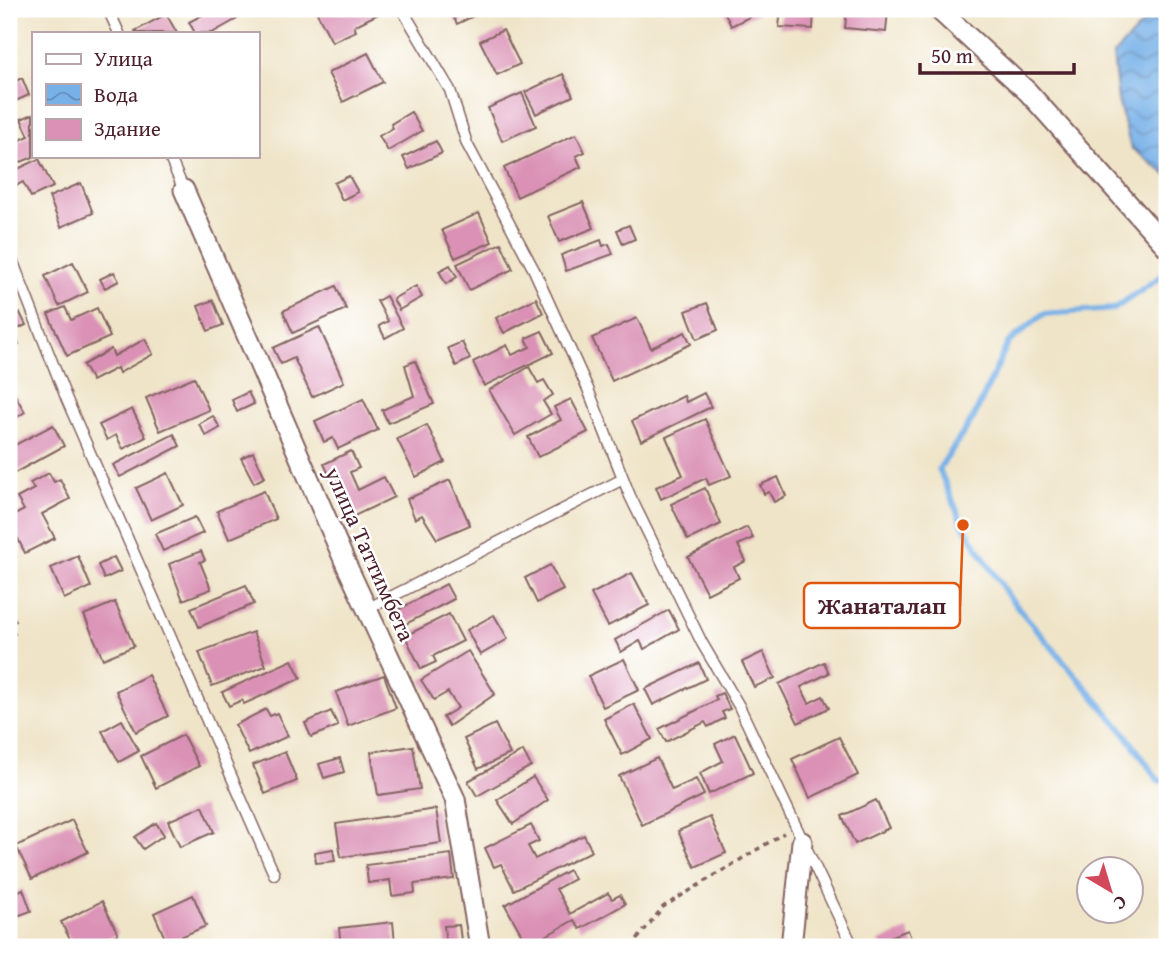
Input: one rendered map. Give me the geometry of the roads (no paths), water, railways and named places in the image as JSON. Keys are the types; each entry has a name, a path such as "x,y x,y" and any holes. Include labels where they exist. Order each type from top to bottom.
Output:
{"street":[{"path":"938,9 1028,92 1167,247"},
{"name":"улица Таттимбета","path":"184,190 367,609 455,799 480,947"},
{"path":"791,947 799,834"}],"lane":[{"path":"108,9 119,32"},
{"path":"402,9 450,90 467,144 534,270 588,389 623,479 702,643 739,706 853,947"},
{"path":"170,158 184,190"},
{"path":"9,253 67,400 274,874"},
{"path":"367,609 623,479"}],"water":[{"path":"1167,9 1167,175 1131,148 1118,100 1113,55 1155,11"}],"waterway":[{"path":"1163,275 1114,309 1043,314 1008,343 974,417 939,469 963,525 1009,597 1124,732 1158,780 1167,782"}],"place":[{"name":"Жанаталап","path":"963,525"}]}
